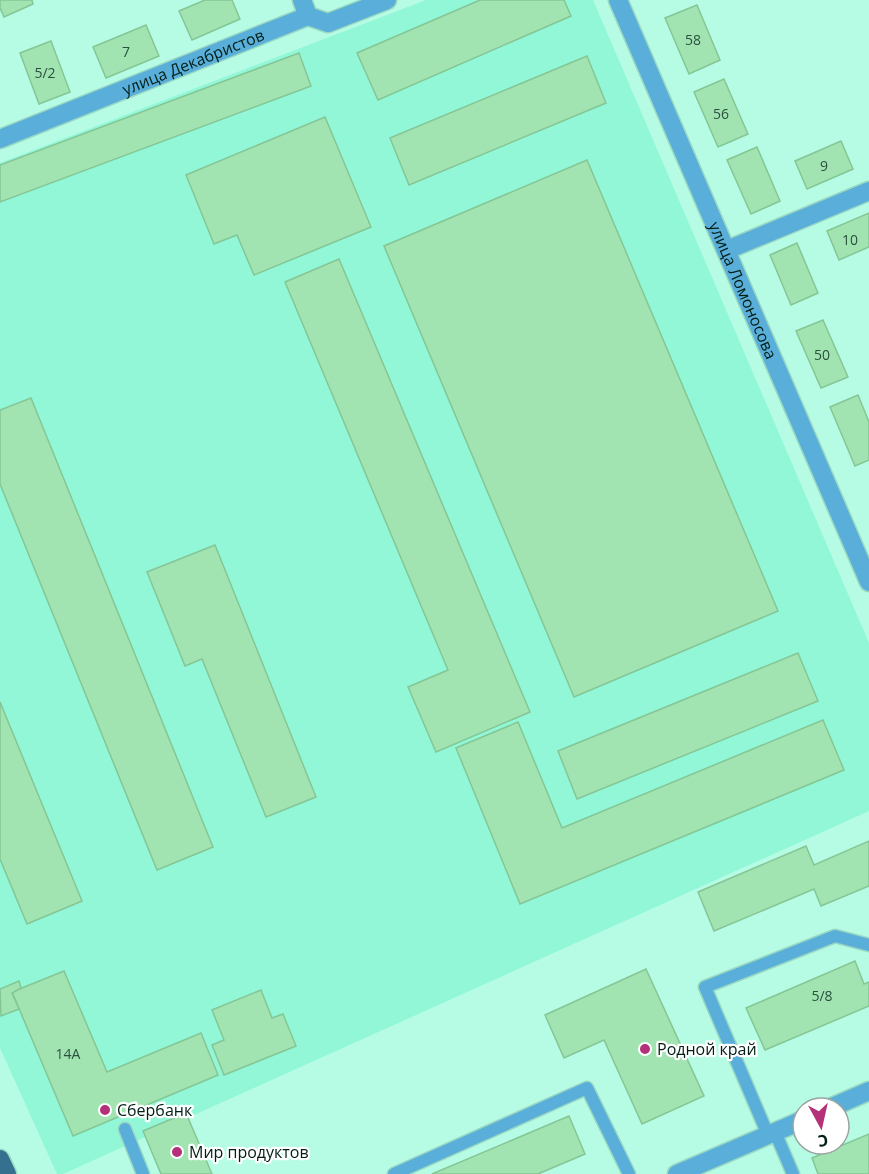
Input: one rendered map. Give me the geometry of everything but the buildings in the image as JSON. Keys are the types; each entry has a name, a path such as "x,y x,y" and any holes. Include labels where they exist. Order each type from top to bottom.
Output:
{"main road":[{"path":"0,1159 6,1174"}],"street":[{"name":"улица Декабристов","path":"0,139 305,8 328,23 387,0"},
{"name":"улица Ломоносова","path":"618,0 868,577"},
{"path":"727,250 869,191"},
{"path":"851,1099 869,1091"},
{"path":"677,1174 791,1125"}],"lane":[{"path":"793,1174 771,1133 705,987 835,936 869,945"},
{"path":"394,1174 587,1088 629,1174"},
{"path":"125,1130 143,1174"}],"shaded area":[{"path":"426,0 593,0 869,643 869,811 63,1174 57,1174 0,1048 0,163"}],"place":[{"name":"Родной край","path":"645,1049"},
{"name":"Сбербанк","path":"105,1110"},
{"name":"Мир продуктов","path":"177,1152"}]}
